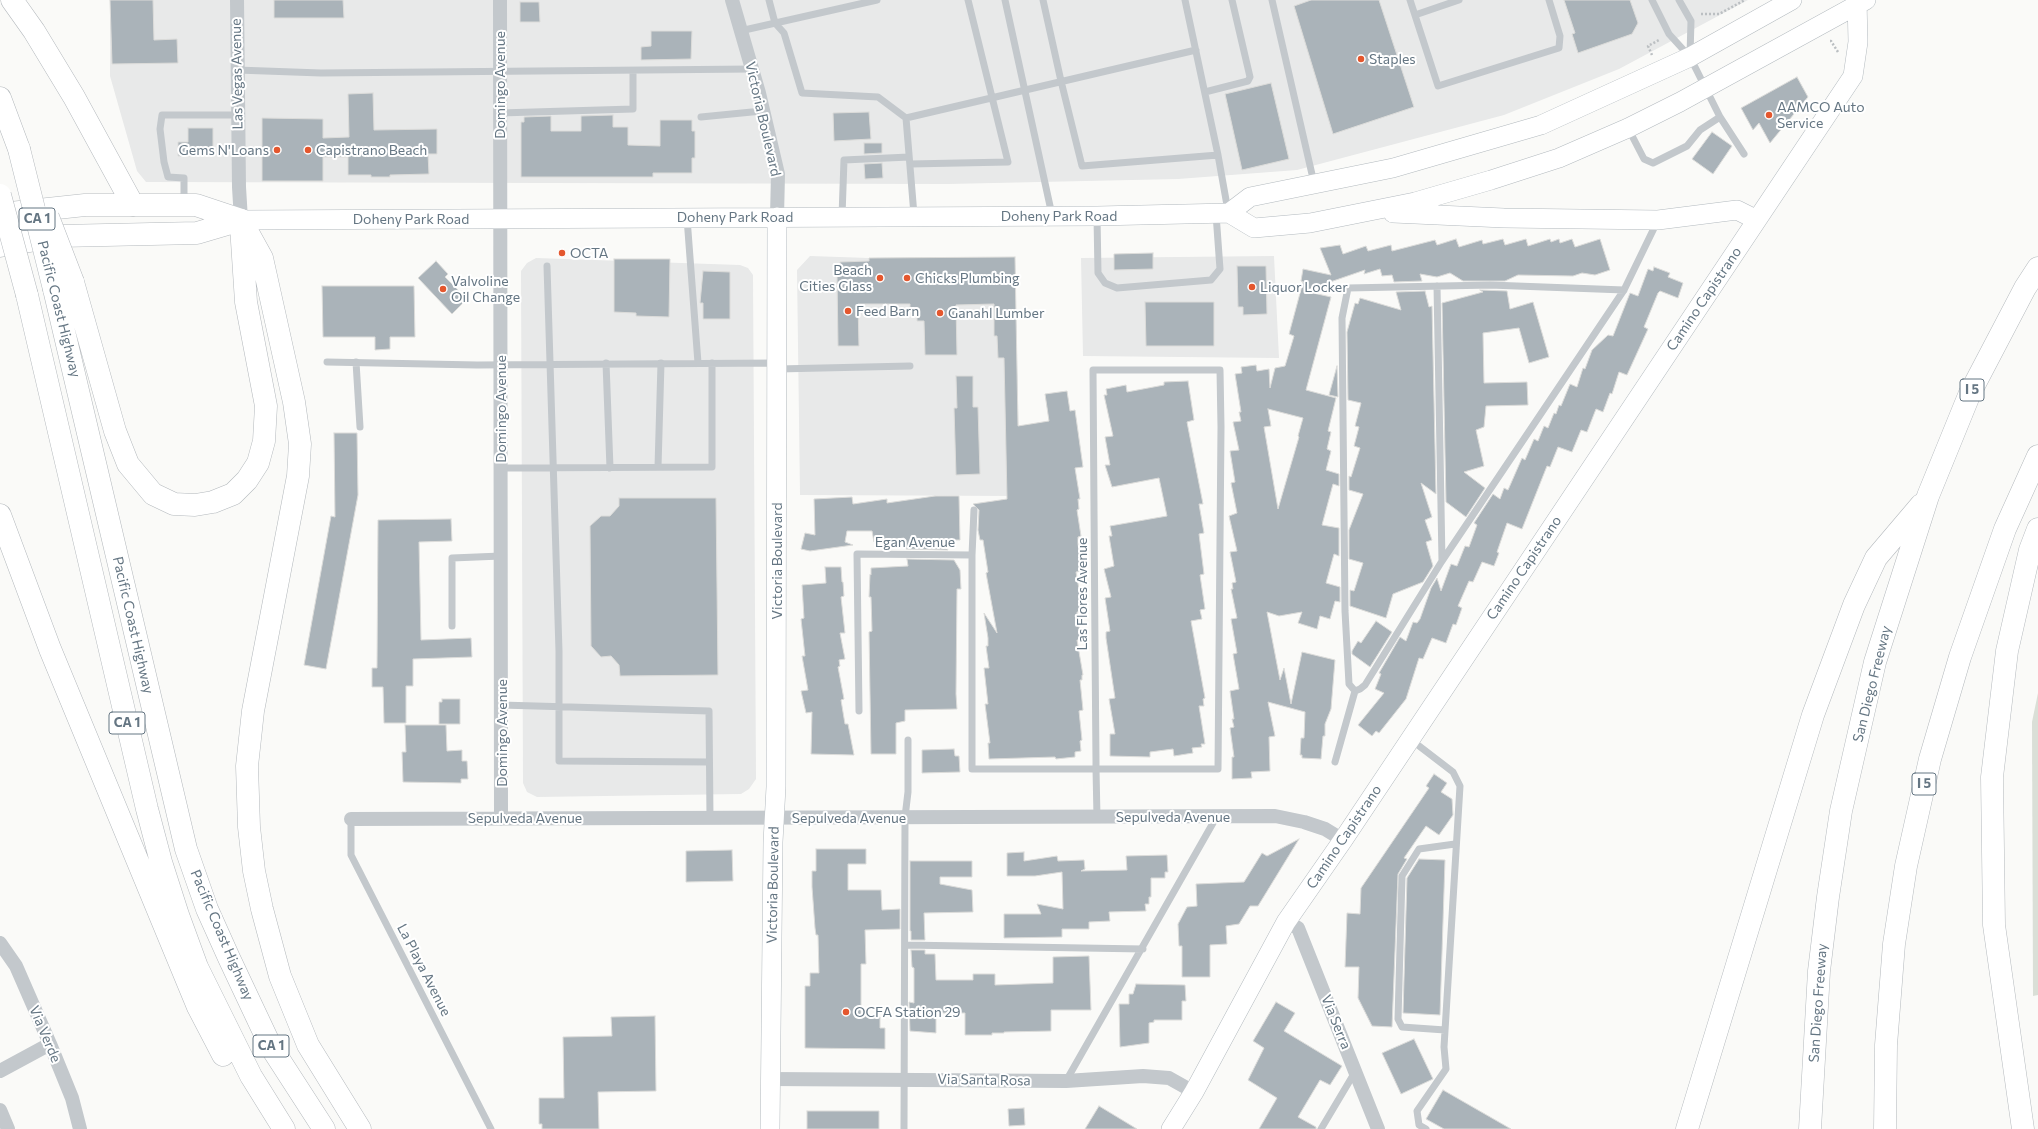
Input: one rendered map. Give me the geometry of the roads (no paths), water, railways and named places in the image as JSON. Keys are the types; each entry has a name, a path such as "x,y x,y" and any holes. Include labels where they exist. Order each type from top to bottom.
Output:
{"main road":[{"path":"12,0 34,31 74,97 133,205"},
{"path":"1222,214 1250,197 1393,168 1541,125 1690,57 1792,0"},
{"name":"Camino Capistrano","path":"1171,1129 1194,1092 1286,922 1853,76 1858,42 1860,2"},
{"name":"Camino Capistrano","path":"1368,212 1491,180 1559,158 1628,128 1706,89 1860,2"},
{"name":"Pacific Coast Highway","path":"0,98 19,150 64,286 186,849 207,909 272,1047 324,1129"},
{"name":"Pacific Coast Highway","path":"0,195 25,289 147,809 163,868 197,967 251,1076 284,1129"},
{"name":"Doheny Park Road","path":"0,214 85,205 184,204 196,205 241,220"},
{"path":"1222,214 1254,228 1310,223 1368,212 1504,218 1658,220 1737,210 1757,220"},
{"name":"Doheny Park Road","path":"0,246 60,236 197,233 241,220 1097,216 1222,214"},
{"name":"Victoria Boulevard","path":"770,1129 774,818 776,787 778,217"},
{"path":"64,286 128,464 153,494 174,504 195,505 213,502 233,494 247,480 258,463 264,440 266,406 246,302 241,220"},
{"path":"241,220 262,258 294,402 300,444 298,476 253,711 246,766 249,827 254,871 262,909 280,976 308,1045 360,1129"},
{"path":"0,228 25,289"},
{"name":"San Diego Freeway","path":"1810,1129 1819,971 1828,897 1841,811 1875,662 1928,496 1970,393 2025,288 2038,268"},
{"name":"I 5","path":"1885,1129 1886,1045 1894,944 1906,866 1930,759 1960,657 1999,544 2038,456"},
{"path":"1687,1129 1813,715 1851,612 1876,558 1928,496"},
{"path":"0,514 50,649 198,1007 241,1087 272,1129"},
{"path":"2023,1129 1994,925 1992,778 2007,651 2030,550 2038,529"}],"street":[{"name":"Las Vegas Avenue","path":"236,0 241,220"},
{"name":"Domingo Avenue","path":"500,0 502,819"},
{"name":"Victoria Boulevard","path":"732,0 752,69 778,174 778,217"},
{"name":"Sepulveda Avenue","path":"351,819 1275,816 1304,822 1325,829 1342,840"},
{"name":"Via Serra","path":"1286,922 1298,928 1356,1070 1378,1129"},
{"name":"Via Verde","path":"0,943 16,966 50,1044 72,1098 80,1129"},
{"path":"0,1071 50,1044"},
{"name":"Via Santa Rosa","path":"770,1079 1066,1081 1143,1076 1170,1078 1194,1092"},
{"path":"0,1110 8,1129"}],"lane":[{"path":"769,0 775,23 784,33 802,94 878,97 906,118 914,217"},
{"path":"740,31 877,0"},
{"path":"842,217 844,160 1008,162 968,0"},
{"path":"1005,0 1053,216"},
{"path":"1043,0 1082,166 1218,155"},
{"path":"1097,216 1098,274 1105,283 1117,288 1211,280 1220,269 1222,214 1218,155 1185,0"},
{"path":"1205,92 1248,81 1250,77 1232,0"},
{"path":"1272,0 1314,185"},
{"path":"1410,0 1438,86 1560,48 1560,36 1549,0"},
{"path":"1415,15 1459,0"},
{"path":"1652,0 1669,34 1690,57 1720,117 1744,154"},
{"path":"1679,0 1691,21 1690,57"},
{"path":"906,118 1196,50"},
{"path":"237,70 320,73 752,69"},
{"path":"500,112 633,110 633,71"},
{"path":"701,117 762,111"},
{"path":"184,204 184,178 168,177 164,162 160,129 162,115 238,114"},
{"path":"1628,128 1644,159 1653,163 1687,146 1700,130 1720,117"},
{"path":"687,218 698,363"},
{"path":"1355,691 1360,690 1365,685 1442,561 1624,290 1658,220"},
{"path":"546,266 554,468 559,761 708,762"},
{"path":"1355,691 1349,684 1345,611 1342,318 1348,288 1490,285 1624,290"},
{"path":"1437,286 1442,561"},
{"path":"327,362 477,365 712,363 778,366 910,366"},
{"path":"356,362 360,427"},
{"path":"606,363 610,468"},
{"path":"658,468 660,363"},
{"path":"501,468 712,467 712,363"},
{"name":"Las Flores Avenue","path":"1096,769 1218,769 1221,427 1220,370 1093,370 1096,769 1097,817"},
{"path":"974,510 972,555 972,769 1096,769"},
{"name":"Egan Avenue","path":"859,711 857,554 972,555"},
{"path":"452,626 452,558 501,556"},
{"path":"1335,762 1355,691"},
{"path":"501,705 709,711 708,762 710,818"},
{"path":"1410,739 1453,772 1460,786 1455,844 1444,1047 1446,1069 1417,1111 1419,1125 1426,1129"},
{"path":"904,1129 905,817 908,792 908,740"},
{"path":"1066,1081 1143,949 1217,816"},
{"name":"La Playa Avenue","path":"351,819 350,855 491,1129"},
{"path":"1445,1030 1402,1027 1398,1019 1402,876 1419,849 1455,844"},
{"path":"905,945 1143,949"},
{"path":"1321,1129 1356,1070"}],"place":[{"name":"Staples","path":"1361,59"},
{"name":"AAMCO Auto Service","path":"1769,115"},
{"name":"Gems N'Loans","path":"277,150"},
{"name":"Capistrano Beach","path":"308,150"},
{"name":"OCTA","path":"562,253"},
{"name":"Beach Cities Glass","path":"880,278"},
{"name":"Chicks Plumbing","path":"907,278"},
{"name":"Liquor Locker","path":"1252,287"},
{"name":"Valvoline Oil Change","path":"443,289"},
{"name":"Feed Barn","path":"848,311"},
{"name":"Ganahl Lumber","path":"940,313"},
{"name":"OCFA Station 29","path":"846,1012"}]}
